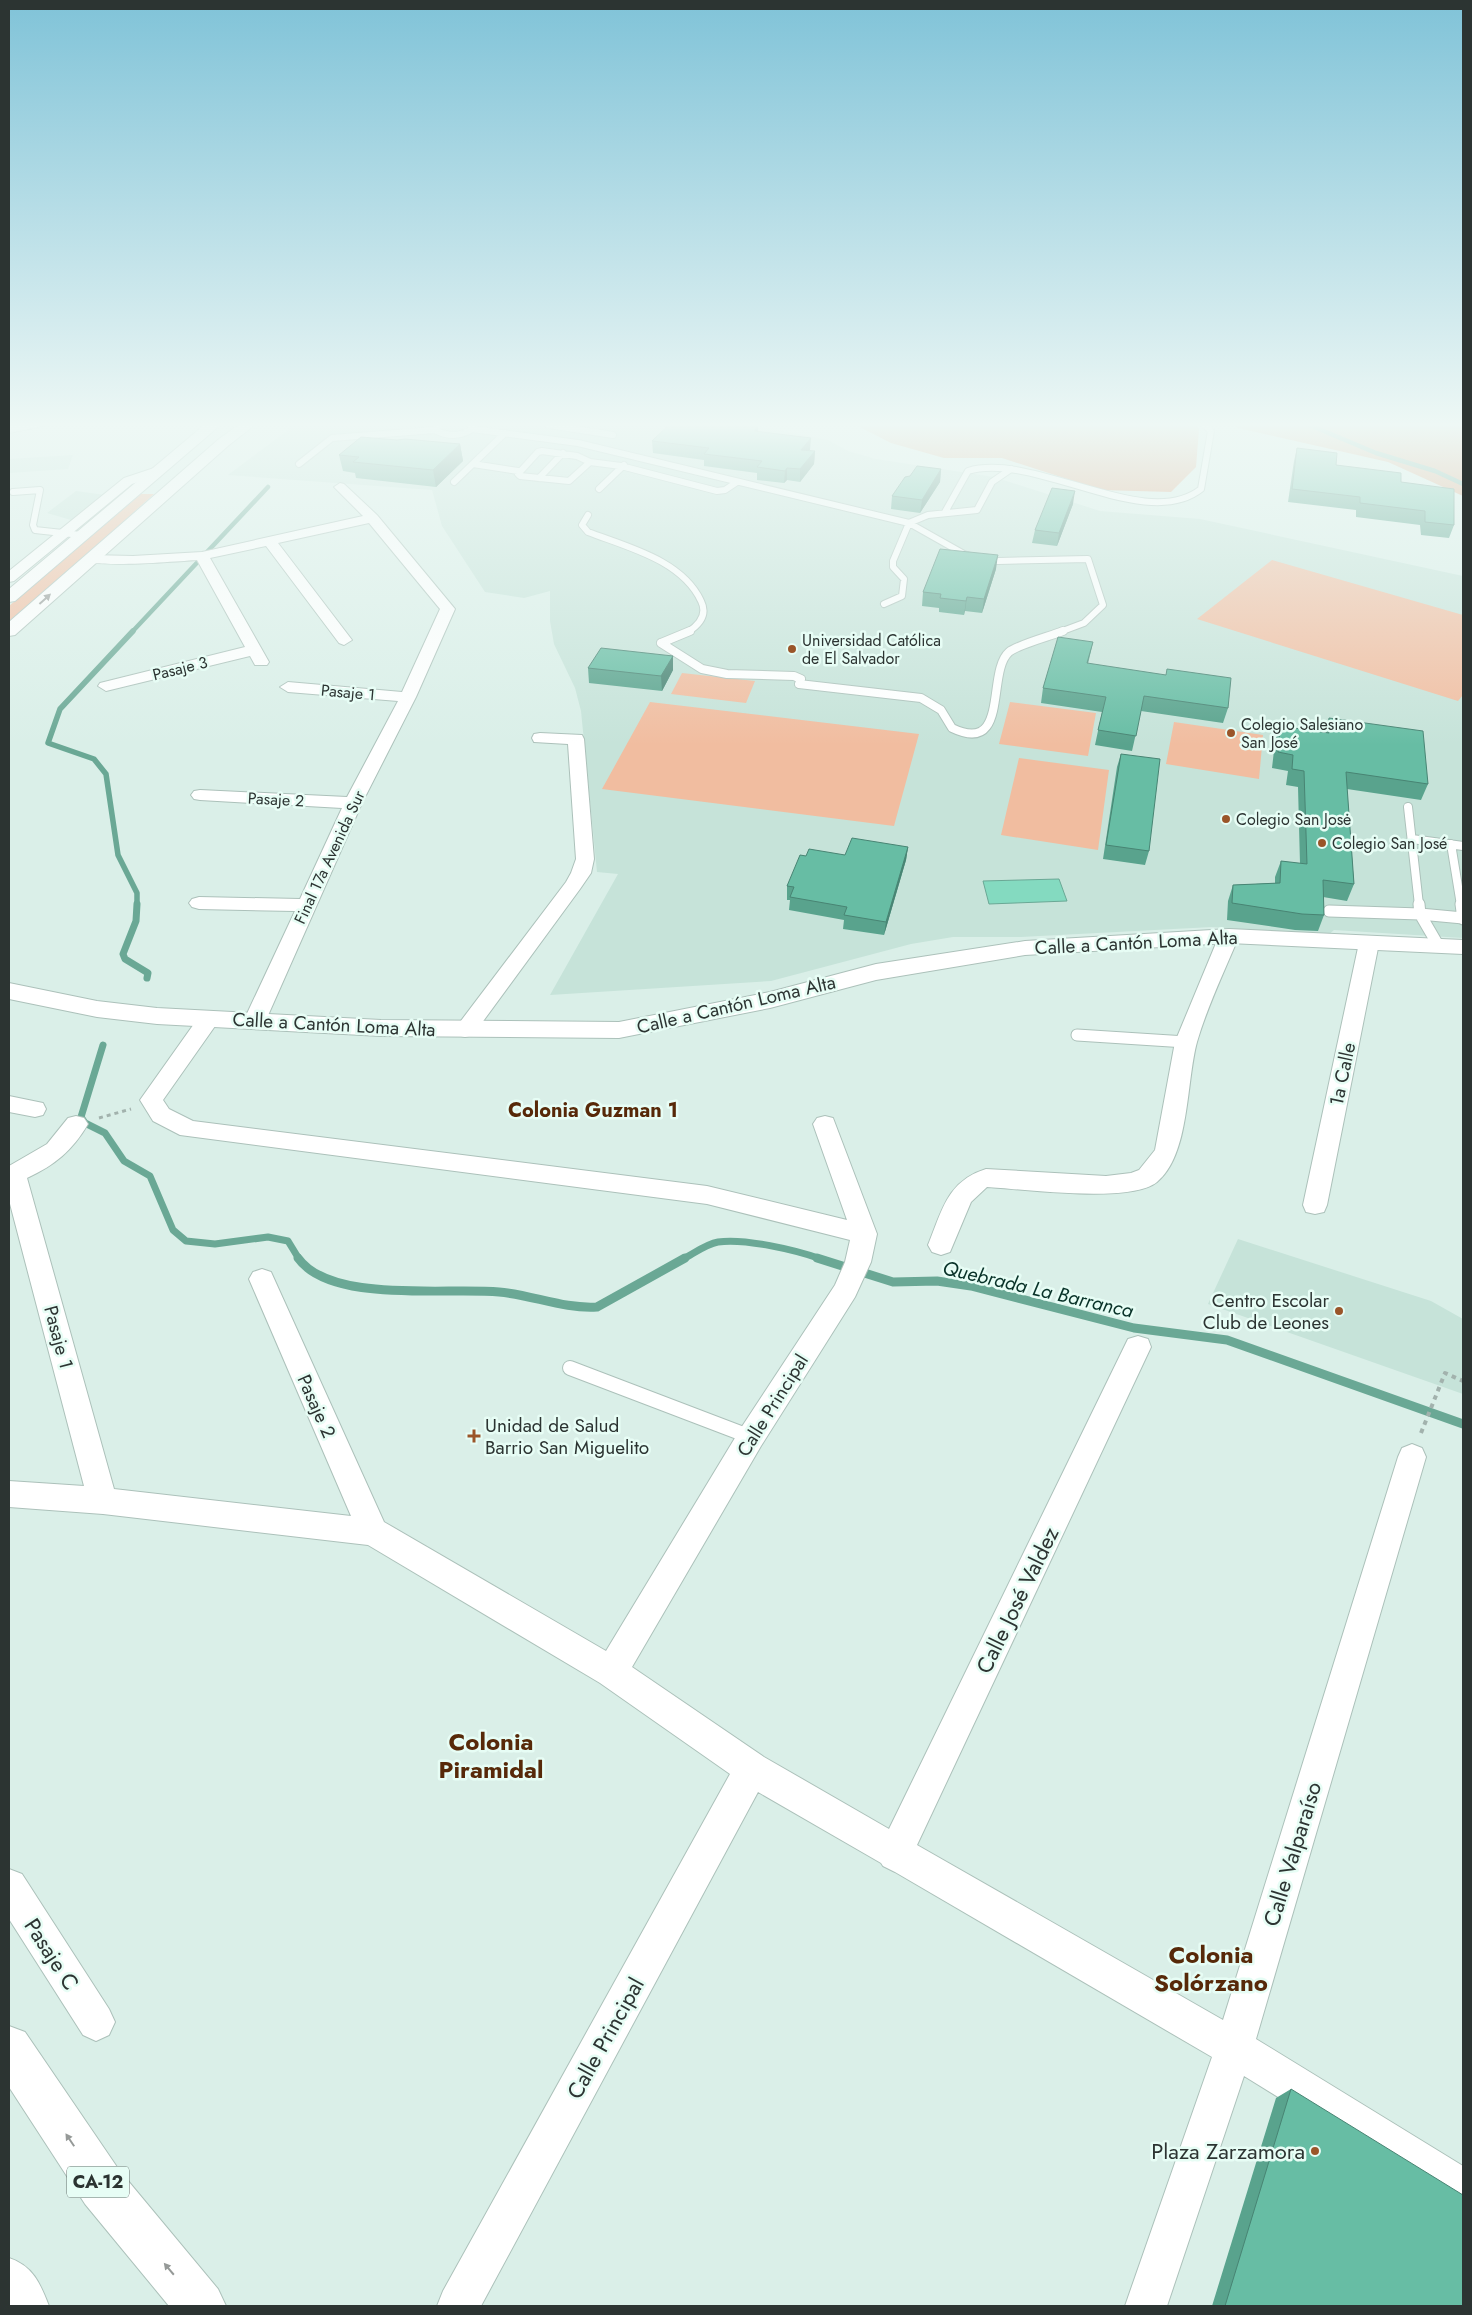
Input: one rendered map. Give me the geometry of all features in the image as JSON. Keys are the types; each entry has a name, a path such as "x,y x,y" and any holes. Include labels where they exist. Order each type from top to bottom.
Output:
{"main road":[{"path":"9,597 88,529"},
{"path":"9,632 124,529"},
{"name":"Calle a Cantón Loma Alta","path":"9,991 107,1010 157,1016 381,1028 619,1030 770,1000 876,972 1025,948 1229,936 1463,947"},
{"name":"CA-12","path":"9,2048 102,2188 200,2306"},
{"path":"9,2282 24,2306"}],"street":[{"path":"9,578 68,529"},
{"path":"90,559 133,560 202,556 323,529"},
{"name":"Final 17a Avenida Sur","path":"255,1020 353,803 408,697 448,609 381,529"},
{"path":"269,541 344,640"},
{"path":"202,556 262,664"},
{"name":"Pasaje 3","path":"106,686 254,650"},
{"name":"Pasaje 1","path":"288,687 408,697"},
{"path":"465,1030 574,885 581,873 585,859 576,739 540,738"},
{"name":"Pasaje 2","path":"200,795 353,803"},
{"path":"199,903 306,905"},
{"path":"942,1245 963,1193 977,1179 1106,1185 1134,1182 1148,1176 1166,1152 1186,1042 1229,936"},
{"name":"1a Calle","path":"1315,1205 1369,943"},
{"path":"209,1018 151,1100 161,1116 188,1128 707,1196 864,1234"},
{"path":"9,1104 35,1109"},
{"path":"12,1175 51,1156 67,1140 76,1124"},
{"path":"825,1124 864,1234"},
{"name":"Pasaje 1","path":"12,1175 103,1501"},
{"name":"Calle Principal","path":"611,1672 752,1437 846,1290 858,1262 864,1234"},
{"name":"Pasaje 2","path":"262,1279 372,1532"},
{"name":"Calle José Valdez","path":"895,1854 1138,1347"},
{"name":"Calle Valparaíso","path":"1146,2306 1234,2048 1412,1457"},
{"path":"9,1494 103,1501 372,1532 611,1672 752,1769 895,1854 1234,2048 1463,2189"},
{"name":"Calle Principal","path":"458,2306 752,1769"},
{"name":"Pasaje C","path":"9,1887 96,2022"}],"lane":[{"path":"35,529 37,531 81,535"},
{"path":"586,529 588,532 657,560 686,581 700,596 705,610 701,622 688,632 661,643 696,666 726,674 794,676 801,679 799,684 921,698 936,704 944,712 952,728 962,732 978,732 984,730 990,722 1006,655 1016,649 1084,623 1103,606 1088,559 998,561 981,559 964,554 920,529"},
{"path":"884,604 902,596 904,579 893,567 893,562 907,529"},
{"path":"1408,807 1420,914 1438,945"},
{"path":"1412,839 1463,846"},
{"path":"1329,911 1420,914 1463,918 1450,844"},
{"path":"1077,1035 1186,1042"},
{"path":"570,1368 752,1437"}],"path":[{"path":"76,1124 126,1111"},
{"path":"1412,1457 1445,1373 1463,1381"}],"shaded area":[{"path":"100,529 115,529 9,625 9,606"},
{"path":"444,529 1246,529 1463,576 1463,938 1334,930 1327,936 1212,927 1021,937 953,937 911,944 771,981 550,995 618,874 597,872 581,711 575,688 554,644 550,621 550,591 524,598 485,592"},
{"path":"1272,560 1463,615 1463,695 1458,701 1197,619"},
{"path":"682,673 755,681 746,703 671,694"},
{"path":"650,702 919,734 894,826 602,789"},
{"path":"1010,702 1096,713 1088,756 999,744"},
{"path":"1174,722 1263,735 1259,779 1166,764"},
{"path":"1019,758 1109,770 1098,850 1001,835"},
{"path":"1059,879 1067,901 989,904 983,881"},
{"name":"Centro Escolar Club de Leones","path":"1238,1239 1431,1301 1463,1319 1463,1394 1208,1304"}],"building":[{"path":"1035,529 1061,529 1059,533"},
{"path":"940,549 998,555 984,599 967,597 966,601 940,598 941,594 923,592"},
{"path":"1058,637 1093,642 1087,663 1166,675 1167,669 1231,678 1228,708 1144,696 1136,736 1098,730 1106,697 1043,688"},
{"path":"601,648 673,656 661,676 588,668"},
{"path":"1329,718 1423,731 1428,784 1346,772 1354,884 1323,880 1324,915 1302,914 1232,903 1233,885 1280,883 1281,861 1307,864 1304,771 1292,769 1293,755 1278,752 1280,726 1329,733"},
{"path":"1121,754 1160,759 1149,851 1106,845"},
{"path":"852,838 908,847 886,922 844,915 847,907 790,897 794,887 787,886 800,855 806,856 809,849 845,855"},
{"name":"Plaza Zarzamora","path":"1291,2089 1463,2195 1463,2306 1225,2306"}],"waterway":[{"path":"132,632 229,529"},
{"path":"133,631 60,709 48,743 94,759 106,774 118,855 137,893 137,904"},
{"path":"137,904 136,921 123,954 125,959 148,973 147,978"},
{"path":"103,1045 81,1117 85,1123 105,1133 124,1161 150,1176 173,1230 186,1241 215,1244 268,1237 288,1241 299,1259"},
{"name":"Quebrada La Barranca","path":"683,1259 709,1245 729,1241 770,1246 821,1259"},
{"path":"299,1259 314,1272 336,1282 362,1288 499,1292 572,1306 597,1307 685,1258"},
{"name":"Quebrada La Barranca","path":"817,1258 893,1282 937,1281 971,1286 1134,1328 1227,1340 1463,1424"}],"place":[{"name":"Universidad Católica de El Salvador","path":"792,649"},
{"name":"Colegio Salesiano San José","path":"1231,733"},
{"name":"Colegio San Josė","path":"1226,819"},
{"name":"Colegio San José","path":"1322,843"},
{"name":"Centro Escolar Club de Leones","path":"1339,1311"},
{"name":"Unidad de Salud Barrio San Miguelito","path":"474,1436"},
{"name":"Plaza Zarzamora","path":"1315,2151"}],"district":[{"name":"Colonia Guzman 1","path":"593,1110"},
{"name":"Colonia Piramidal","path":"491,1756"},
{"name":"Colonia Solórzano","path":"1211,1969"}]}
